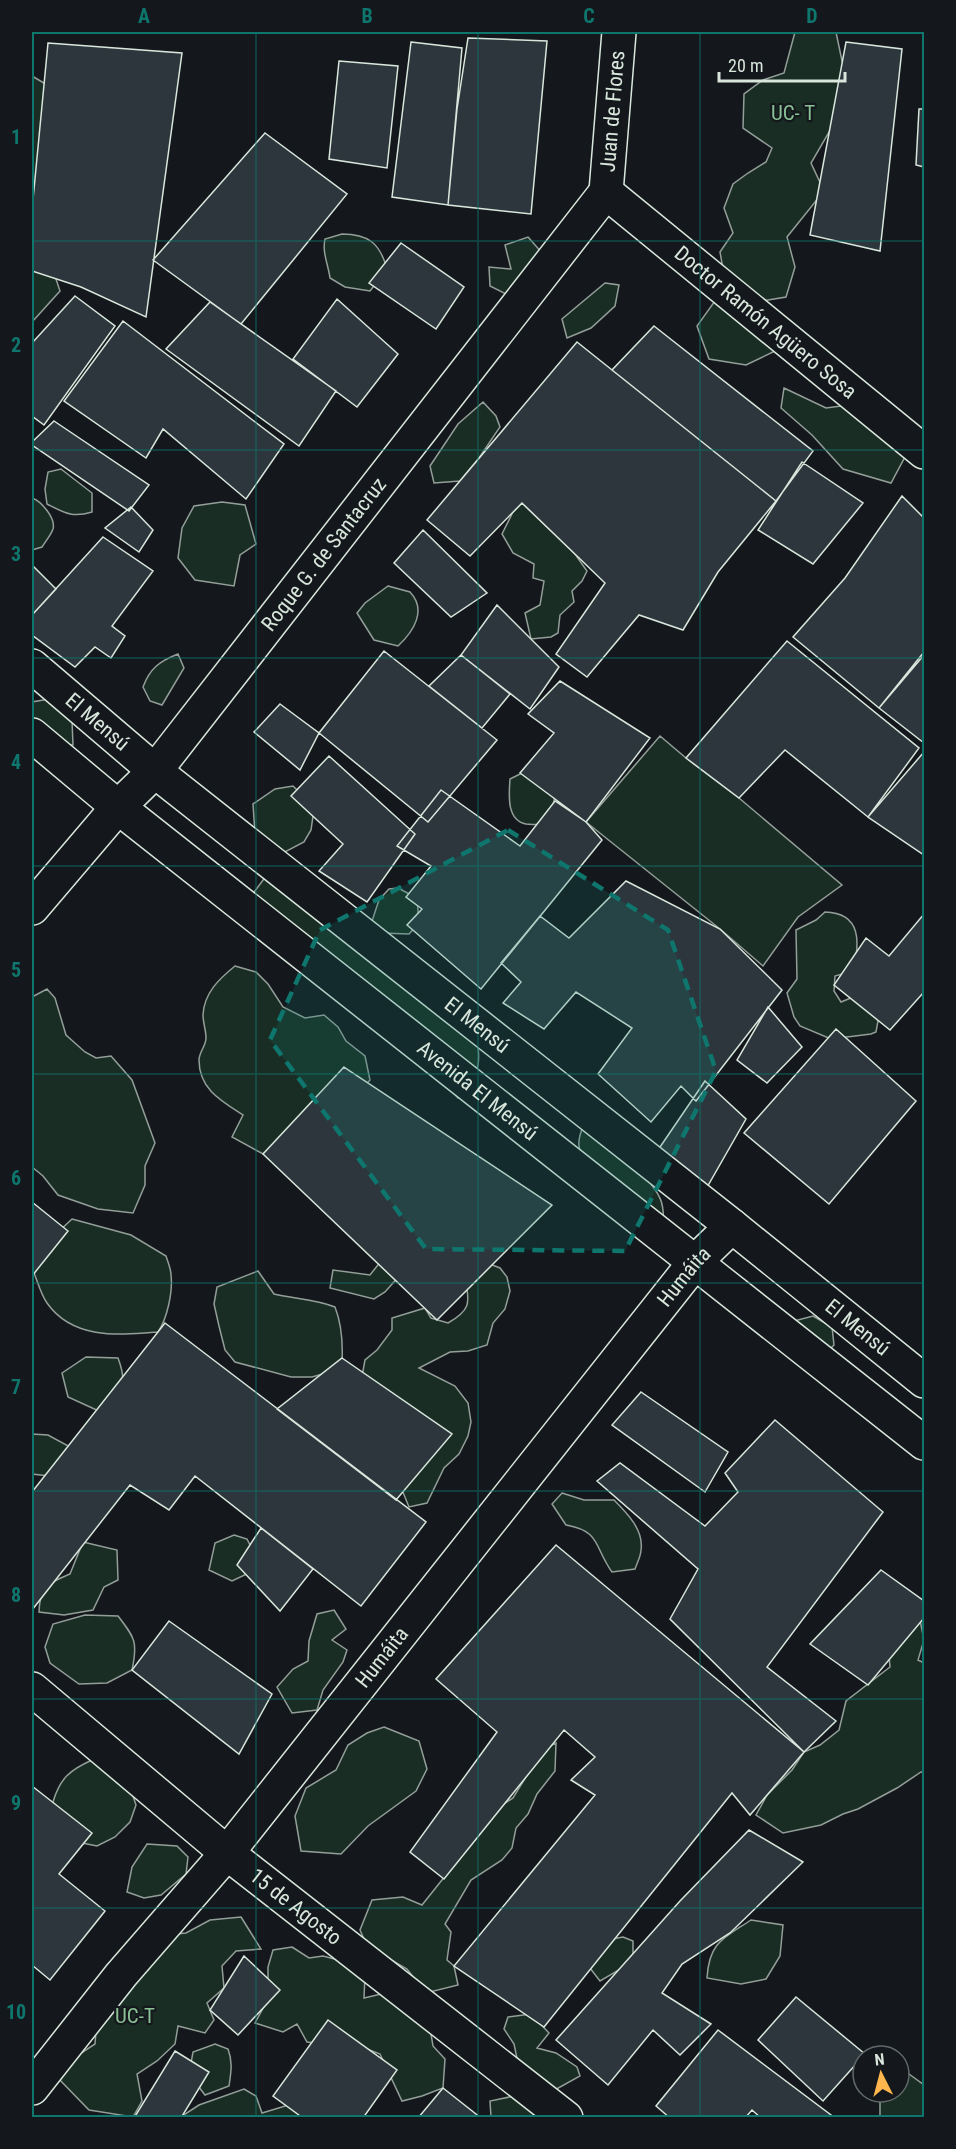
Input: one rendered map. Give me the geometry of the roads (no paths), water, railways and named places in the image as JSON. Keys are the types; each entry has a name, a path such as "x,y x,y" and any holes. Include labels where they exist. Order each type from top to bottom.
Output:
{"street":[{"name":"Juan de Flores","path":"606,192 619,32"},
{"name":"Doctor Ramón Agüero Sosa","path":"606,192 924,452"},
{"name":"Roque G. de Santacruz","path":"32,908 118,807 155,771 606,192"},
{"name":"El Mensú","path":"32,666 155,771 732,1226 924,1381"},
{"name":"Avenida El Mensú","path":"32,735 118,807 924,1443"},
{"name":"Humáita","path":"32,2088 122,1975 227,1853 695,1262 732,1226"},
{"name":"15 de Agosto","path":"32,1689 227,1853 566,2118"}],"park label":[{"name":"UC- T","path":"793,113"},
{"name":"UC-T","path":"135,2016"}]}
